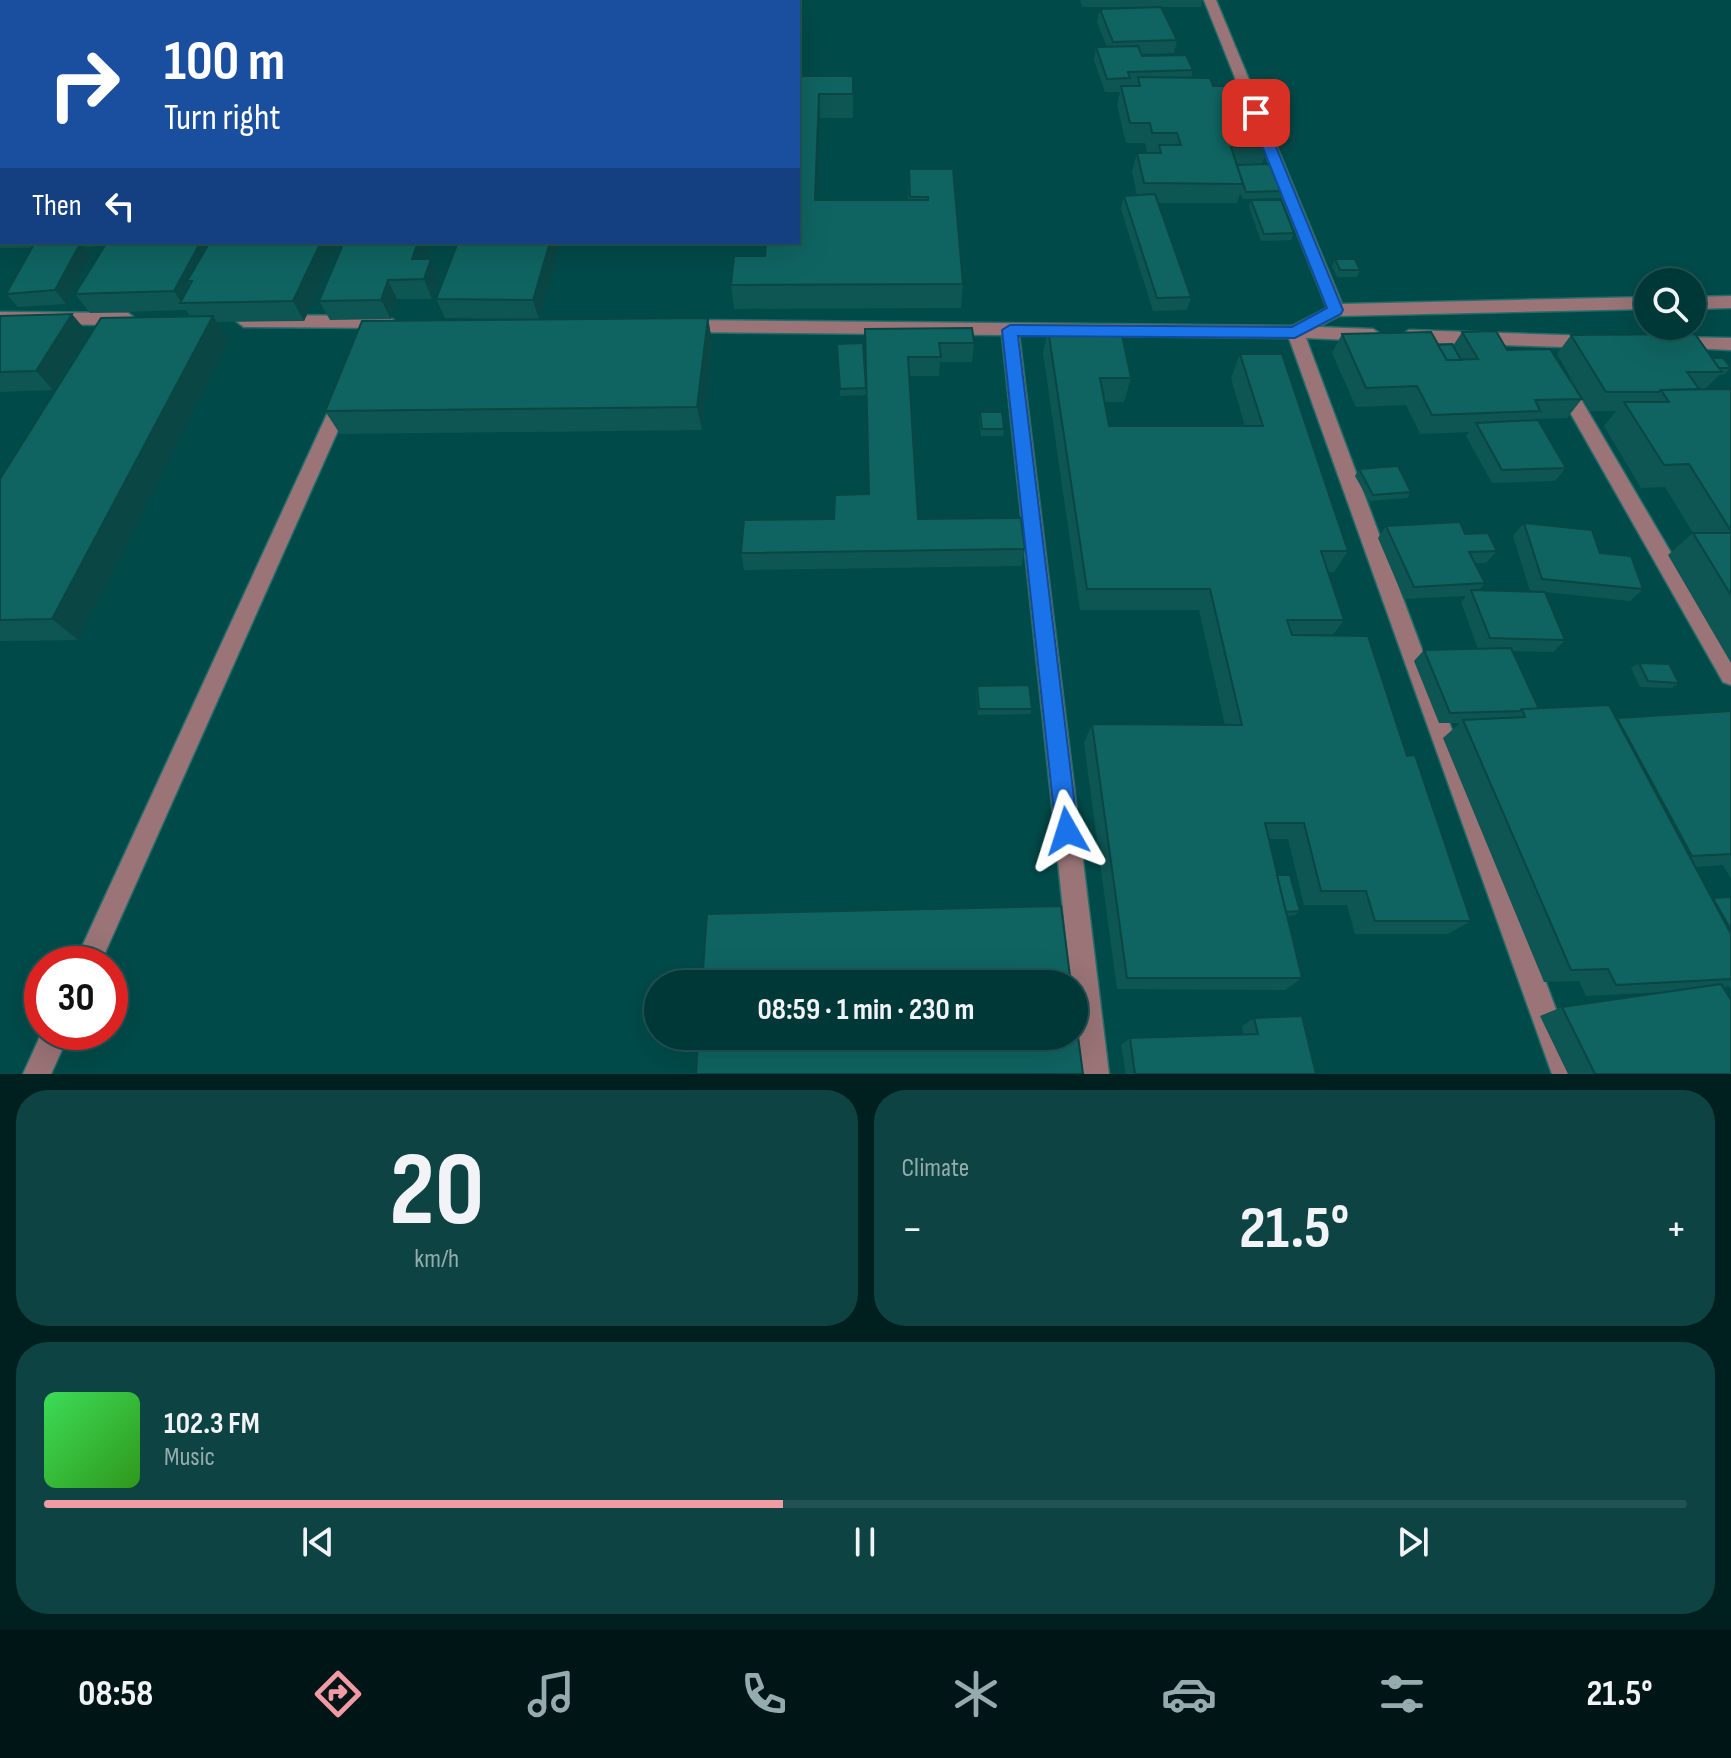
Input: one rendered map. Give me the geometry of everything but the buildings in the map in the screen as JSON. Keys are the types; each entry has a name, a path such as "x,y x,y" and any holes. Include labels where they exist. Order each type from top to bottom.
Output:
{"street":[{"path":"1210,0 1336,310"},
{"path":"1706,303 1731,302"},
{"path":"1295,332 1336,310 1634,303"},
{"path":"1517,305 1731,675"},
{"path":"0,318 86,312 113,326 147,320"},
{"path":"223,320 331,315 375,329 405,323"},
{"path":"665,326 1295,332 1546,354 1612,342"},
{"path":"1010,330 1095,1074"},
{"path":"1295,332 1566,1074"},
{"path":"1657,343 1731,344"},
{"path":"95,946 352,379"},
{"path":"37,1074 48,1050"}],"route":[{"path":"1067,831 1010,330 1295,332 1336,310 1256,113"}]}
